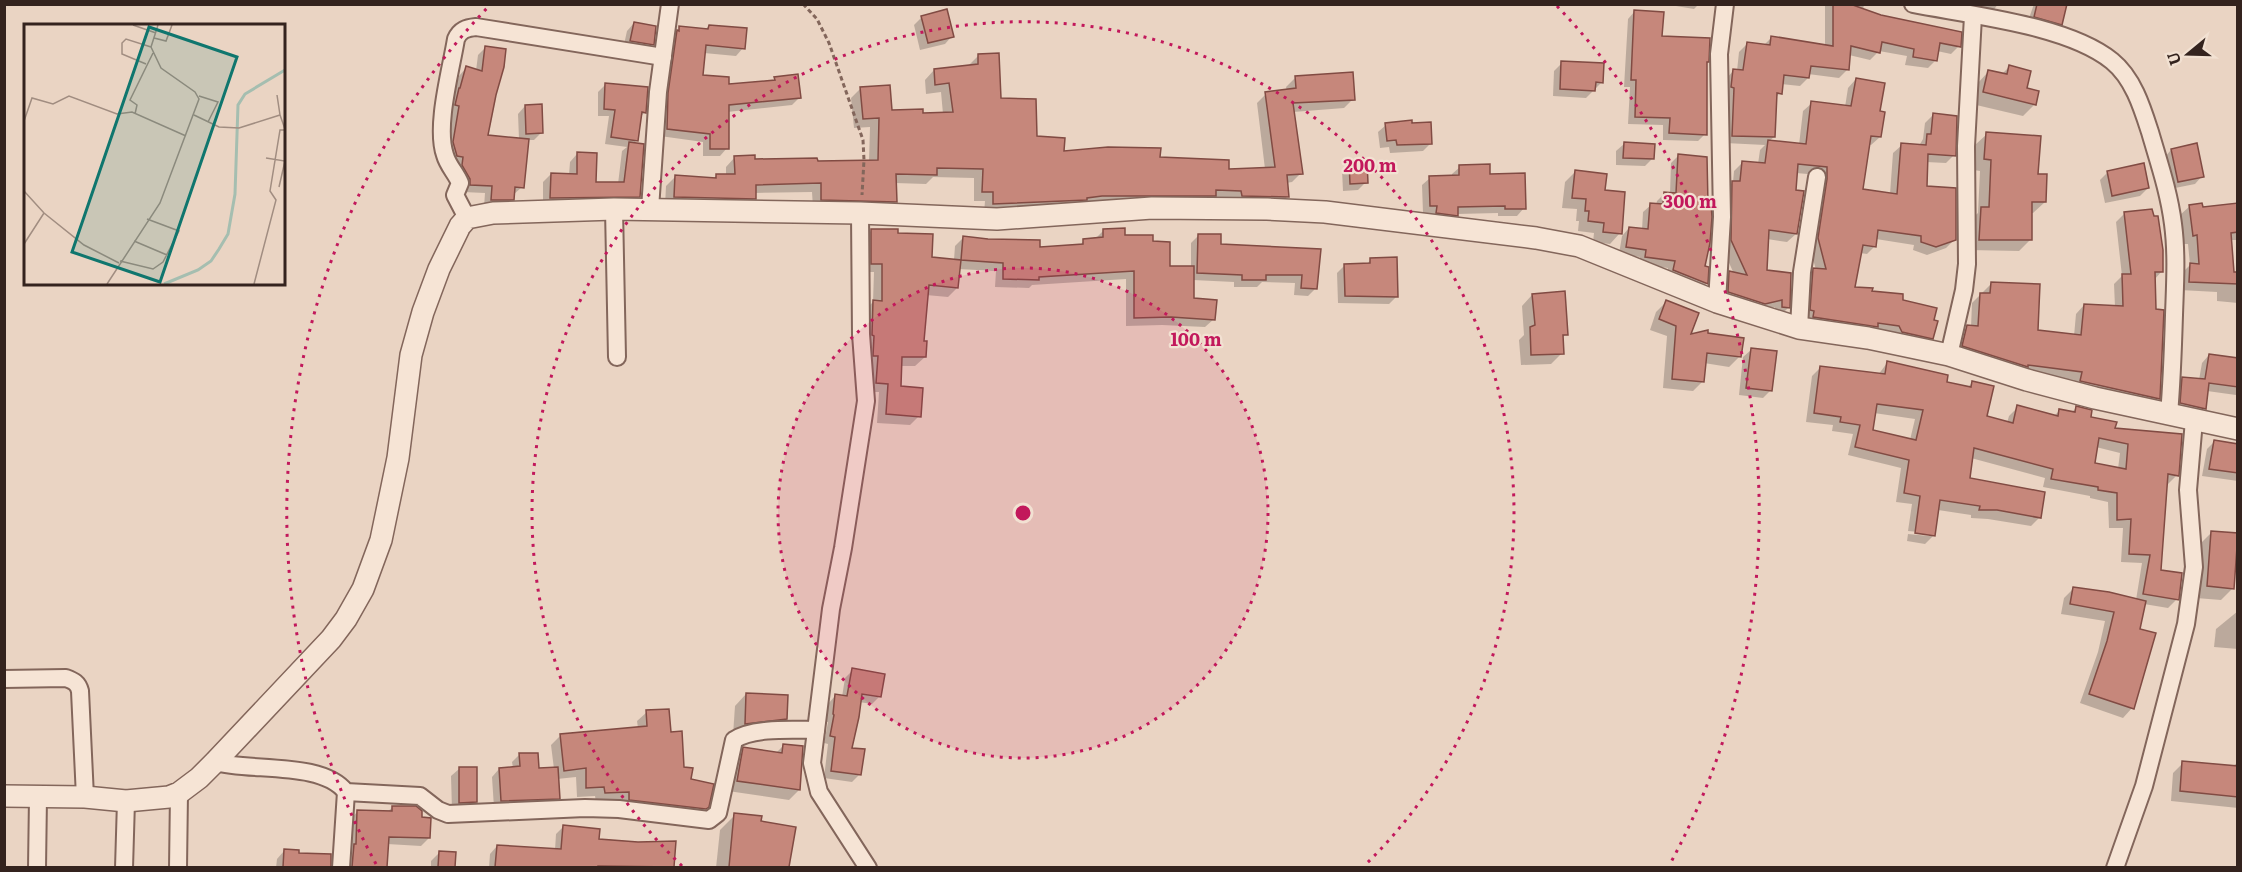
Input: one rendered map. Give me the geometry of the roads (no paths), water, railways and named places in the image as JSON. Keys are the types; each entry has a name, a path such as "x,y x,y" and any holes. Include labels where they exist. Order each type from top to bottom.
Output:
{"street":[{"path":"650,208 658,92 670,4"},
{"path":"1717,302 1722,217 1719,54 1725,4"},
{"path":"1913,4 2046,30 2084,44 2113,62 2139,100 2166,183 2173,226 2176,268 2169,414"},
{"path":"1949,355 1964,290 1967,264 1966,146 1973,16"},
{"path":"467,218 456,195 460,183 451,169 441,142 441,125 459,32 476,27 663,57"},
{"path":"1799,328 1802,272 1817,177"},
{"path":"4,796 85,797 126,801 169,797 179,793 215,762 332,639 363,589 381,540 398,458 411,355 439,268 460,226 467,218 493,213 650,208 997,219 1152,208 1325,212 1536,238 1591,251 1717,302 1799,328 1878,340 1949,355 2027,380 2238,429"},
{"path":"614,209 617,357"},
{"path":"860,213 861,334 866,400 831,609 812,763 817,786 868,867"},
{"path":"2115,867 2144,786 2186,624 2194,567 2188,516 2188,490 2194,420"},
{"path":"4,679 66,678 74,680 78,685 85,797"},
{"path":"346,792 420,796 438,810 448,814 585,808 619,809 709,820 718,813 734,740 744,735 771,731 816,730"},
{"path":"215,762 248,768 303,771 327,778 342,786 346,792 341,867"},
{"path":"178,867 179,793"},
{"path":"37,867 38,796"},
{"path":"124,867 126,801"}]}
